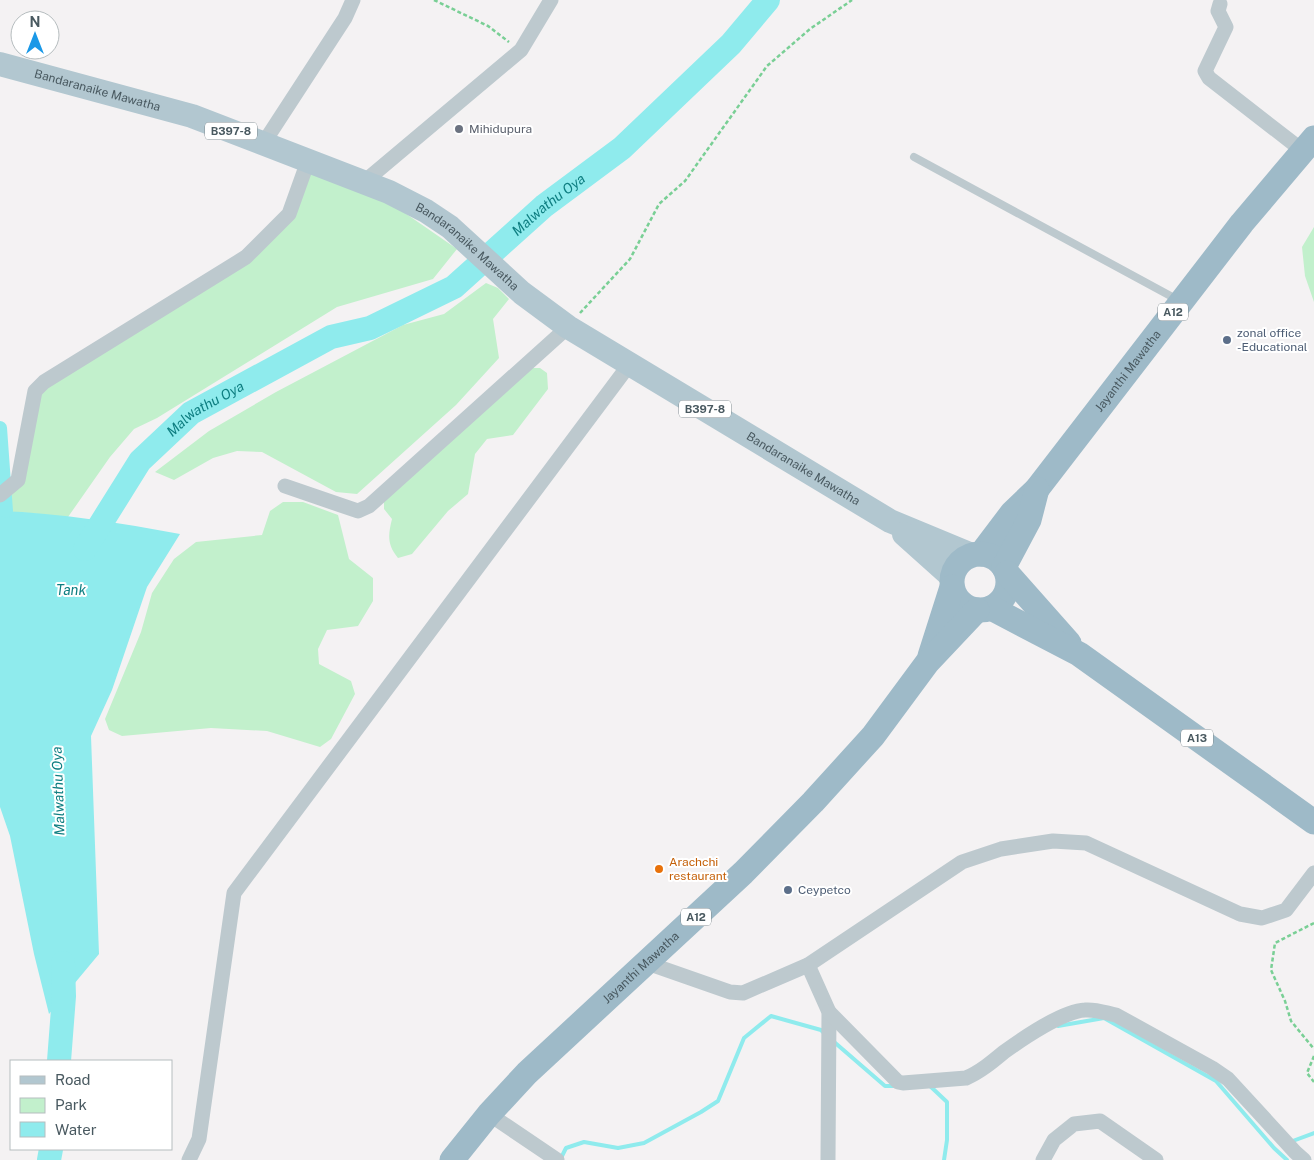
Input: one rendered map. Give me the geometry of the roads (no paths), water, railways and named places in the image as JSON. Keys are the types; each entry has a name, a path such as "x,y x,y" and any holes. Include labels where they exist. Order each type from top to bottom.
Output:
{"highway":[{"name":"Jayanthi Mawatha","path":"977,555 1012,513 1037,489 1242,223 1309,145"},
{"name":"Jayanthi Mawatha","path":"1005,570 1029,520 1037,489"},
{"path":"977,555 990,556 998,561 1005,570 1008,584 1006,594 1000,602 984,609 968,608 961,603 955,596 952,582 959,564 977,555"},
{"name":"A13","path":"1005,570 1079,654"},
{"name":"Jayanthi Mawatha","path":"927,663 952,582"},
{"name":"Jayanthi Mawatha","path":"452,1160 489,1114 534,1066 743,873 813,802 873,736 927,663 984,609"},
{"name":"A13","path":"984,609 1079,654 1314,822"}],"main road":[{"name":"Bandaranaike Mawatha","path":"0,64 192,116 389,192 426,211 450,228 522,293 568,327 629,365 890,521 977,555"},
{"name":"Bandaranaike Mawatha","path":"890,521 952,582"}],"street":[{"path":"263,144 346,18 353,0"},
{"path":"364,182 521,50 551,0"},
{"path":"1220,4 1218,11 1226,26 1205,71 1209,78 1309,145"},
{"path":"0,495 18,480 35,391 44,382 246,257 289,214 308,161"},
{"path":"285,486 358,511 369,506 568,327"},
{"path":"188,1160 199,1139 234,893 629,365"},
{"path":"647,963 730,992 743,993 808,965 962,862 1000,849 1053,841 1086,843 1240,914 1262,918 1286,910 1314,873"},
{"path":"808,965 829,1012 898,1082 966,1078 975,1074 1018,1042 1061,1017 1084,1010 1098,1011 1116,1015 1212,1068 1228,1079 1304,1160"},
{"path":"828,1160 829,1012"},
{"path":"489,1114 551,1156"},
{"path":"1042,1160 1054,1140 1074,1124 1100,1121 1156,1160"}],"lane":[{"path":"914,157 1181,301"}],"water":[{"name":"Tank","path":"0,511 90,519 180,534 147,587 112,690 91,736 99,954 49,1014 34,954 10,836 0,807"}],"waterway":[{"name":"Malwathu Oya","path":"85,549 140,461 191,413 331,337 370,328 454,287 544,206 622,148 731,44 768,0"},
{"path":"0,428 6,511"},
{"name":"Malwathu Oya","path":"59,1060 64,996 63,963"},
{"path":"561,1158 566,1148 584,1142 618,1148 644,1143 718,1101 744,1038 771,1016 821,1030 824,1033"},
{"path":"1058,1026 1104,1018 1216,1081 1274,1148 1287,1160"},
{"path":"833,1041 885,1086 896,1086"},
{"path":"930,1086 947,1102 947,1140 944,1160"},
{"path":"1290,1142 1314,1133"},
{"name":"Malwathu Oya","path":"49,1160 51,1150"}],"place":[{"name":"Mihidupura","path":"459,129"},
{"name":"zonal office -Educational","path":"1227,340"},
{"name":"Arachchi restaurant","path":"659,869"},
{"name":"Ceypetco","path":"788,890"}]}
